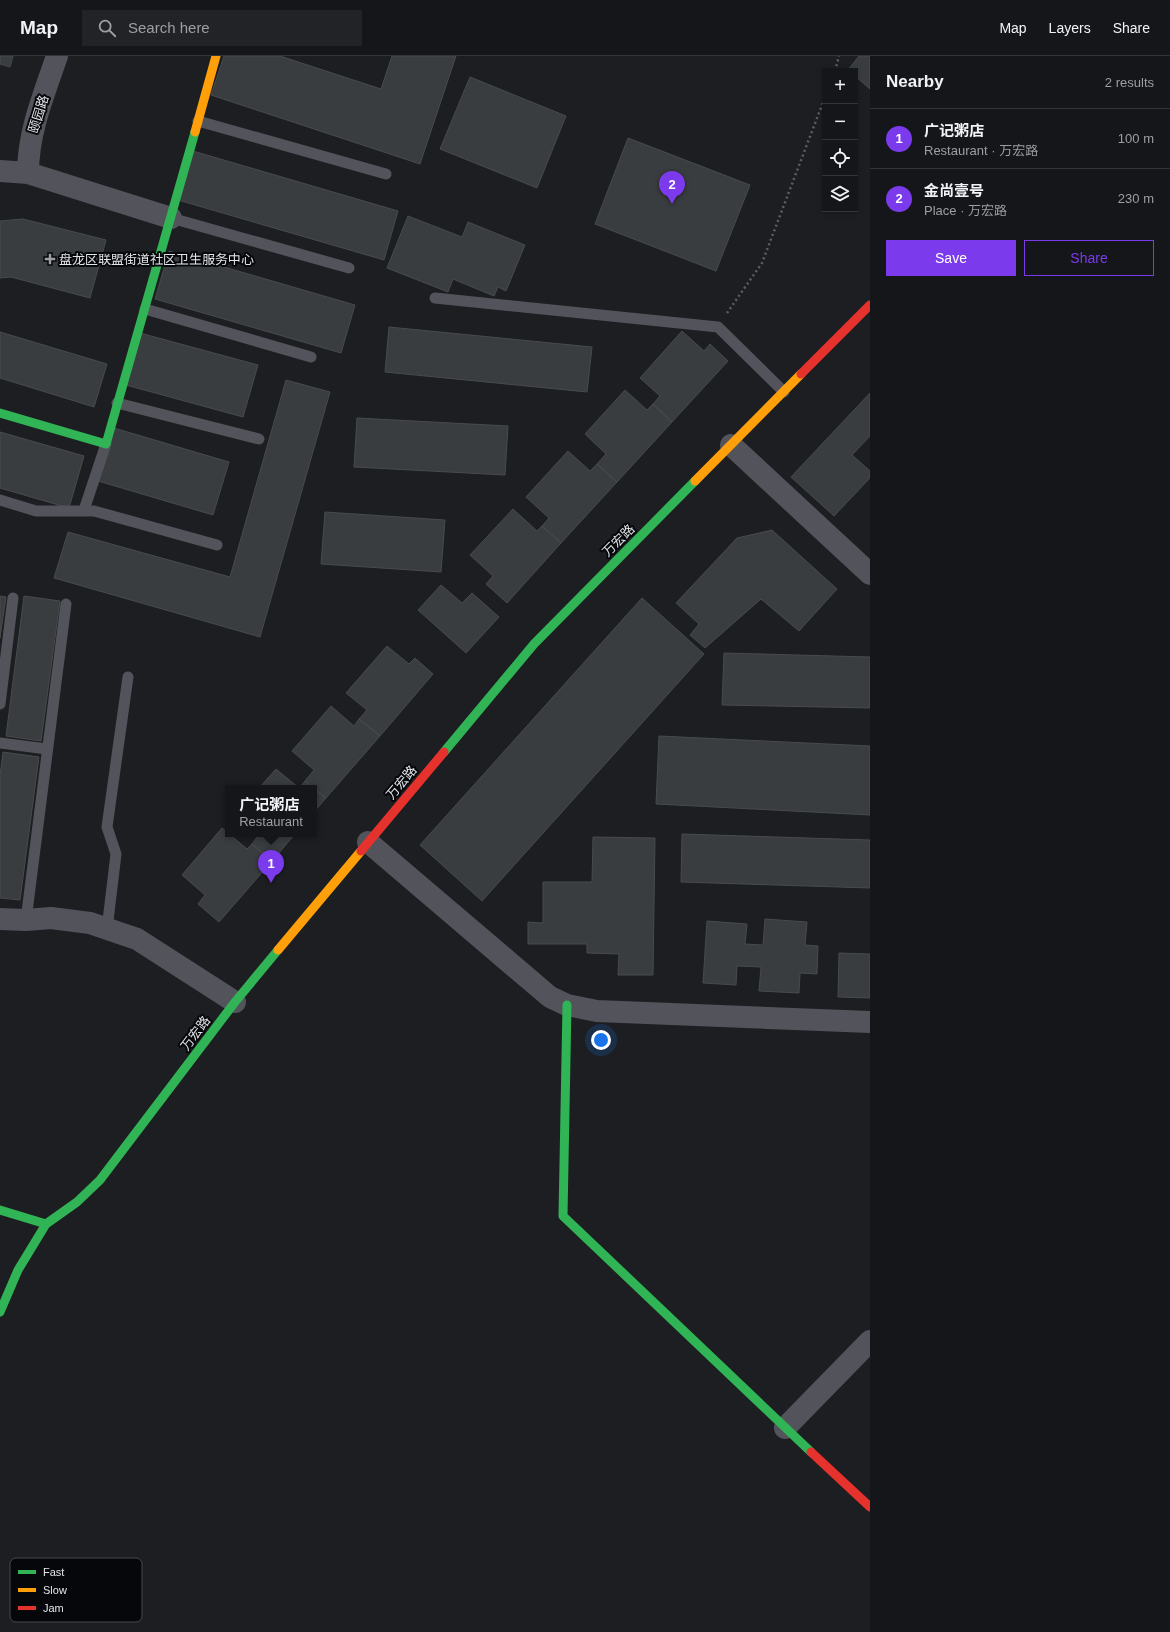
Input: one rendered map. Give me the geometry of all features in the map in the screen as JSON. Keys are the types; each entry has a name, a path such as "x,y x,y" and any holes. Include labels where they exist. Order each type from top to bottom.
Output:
{"street":[{"name":"颐园路","path":"28,173 28,157 32,134 57,56"},
{"path":"0,413 106,444 216,56"},
{"path":"0,172 28,173 171,218"},
{"name":"万宏路","path":"0,1312 18,1270 46,1224 77,1202 100,1180 235,1002 534,644 870,305"},
{"path":"731,445 870,574"},
{"path":"368,842 550,997 568,1005 597,1011 870,1022"},
{"path":"0,919 26,920 51,918 90,923 107,929 137,940 235,1002"},
{"path":"568,1005 563,1216 870,1507"},
{"path":"0,1210 46,1224"},
{"path":"785,1428 870,1341"}],"lane":[{"path":"198,122 386,174"},
{"path":"171,218 349,268"},
{"path":"435,298 718,327 784,392"},
{"path":"144,310 311,358"},
{"path":"118,403 259,439"},
{"path":"84,510 106,444"},
{"path":"0,500 36,511 94,510 217,545"},
{"path":"0,704 13,598"},
{"path":"26,920 66,604"},
{"path":"107,929 116,854 108,827 128,677"},
{"path":"0,743 47,749"}],"path":[{"path":"836,68 840,56"},
{"path":"718,327 762,263 822,104"}],"building":[{"path":"0,56 13,56 10,67 0,64"},
{"path":"224,56 280,56 381,89 392,56 456,56 420,164 211,95"},
{"path":"859,56 870,56 870,89 858,79 858,68 850,68"},
{"path":"470,77 566,116 537,188 440,149"},
{"path":"628,138 750,185 716,271 595,224"},
{"path":"193,151 398,211 384,260 178,200"},
{"path":"408,216 462,237 468,222 525,245 506,291 498,287 494,296 453,279 448,292 387,268"},
{"name":"盘龙区联盟街道社区卫生服务中心","path":"23,219 106,240 90,298 11,277 0,278 0,221"},
{"path":"169,251 355,305 341,353 155,299"},
{"path":"389,327 592,347 587,392 385,372"},
{"path":"682,331 704,351 710,344 728,361 672,422 653,404 660,396 640,378"},
{"path":"0,332 107,364 94,407 0,378"},
{"path":"140,333 258,365 243,417 126,385"},
{"path":"286,380 330,392 260,637 54,578 68,532 230,577"},
{"path":"625,390 647,410 653,404 672,422 617,482 597,464 606,454 585,434"},
{"path":"870,393 870,436 852,455 870,471 870,478 834,516 791,477"},
{"path":"357,418 508,426 505,475 354,467"},
{"path":"114,428 229,462 213,515 98,481"},
{"path":"0,432 84,456 69,508 0,488"},
{"path":"568,451 590,471 597,464 617,482 561,543 542,526 549,518 526,497"},
{"path":"513,509 537,531 542,526 561,543 507,603 486,584 493,576 470,555"},
{"path":"325,512 445,520 441,572 321,564"},
{"path":"772,530 837,589 799,631 761,599 705,648 690,635 699,624 676,603 737,538"},
{"path":"441,585 462,603 472,593 499,617 466,653 418,610"},
{"path":"0,596 6,597 0,638"},
{"path":"24,596 60,601 41,741 6,736"},
{"path":"642,598 704,654 482,901 420,845"},
{"path":"387,646 409,664 415,658 433,674 380,736 359,719 367,710 346,693"},
{"path":"724,653 870,657 870,708 722,705"},
{"path":"331,706 354,726 359,719 380,736 326,798 317,791 317,785 310,785 305,781 314,770 292,751"},
{"path":"659,736 870,746 870,815 656,804"},
{"path":"3,752 39,757 20,900 0,898 0,776"},
{"path":"276,769 295,785 262,785"},
{"path":"305,781 310,785 302,785"},
{"path":"317,790 326,798 317,808"},
{"path":"222,828 225,831 225,837 233,837 247,849 252,844 272,861 219,922 198,904 205,895 182,875"},
{"path":"682,834 870,840 870,888 681,882"},
{"path":"257,837 292,837 272,861 252,844"},
{"path":"593,837 655,838 653,975 618,975 619,954 587,953 587,944 528,944 528,922 543,923 543,882 592,882"},
{"path":"765,919 807,922 805,945 818,946 817,974 800,973 799,993 759,991 761,967 737,966 736,985 703,983 707,921 747,924 745,944 763,945"},
{"path":"839,953 870,954 870,998 838,997"}],"traffic: fast":[{"path":"0,413 106,444 195,132"},
{"path":"444,752 534,644 695,481"},
{"path":"0,1312 18,1270 46,1224 77,1202 100,1180 235,1002 278,950"},
{"path":"567,1005 563,1216 811,1452"},
{"path":"0,1210 46,1224"}],"traffic: slow":[{"path":"195,132 216,56"},
{"path":"695,481 801,374"},
{"path":"278,950 361,851"}],"traffic: jam":[{"path":"801,374 870,305"},
{"path":"361,851 444,752"},
{"path":"811,1452 870,1507"}],"place":[{"name":"金尚壹号","path":"672,204"},
{"name":"盘龙区联盟街道社区卫生服务中心","path":"50,259"},
{"name":"广记粥店","path":"271,883"}]}
